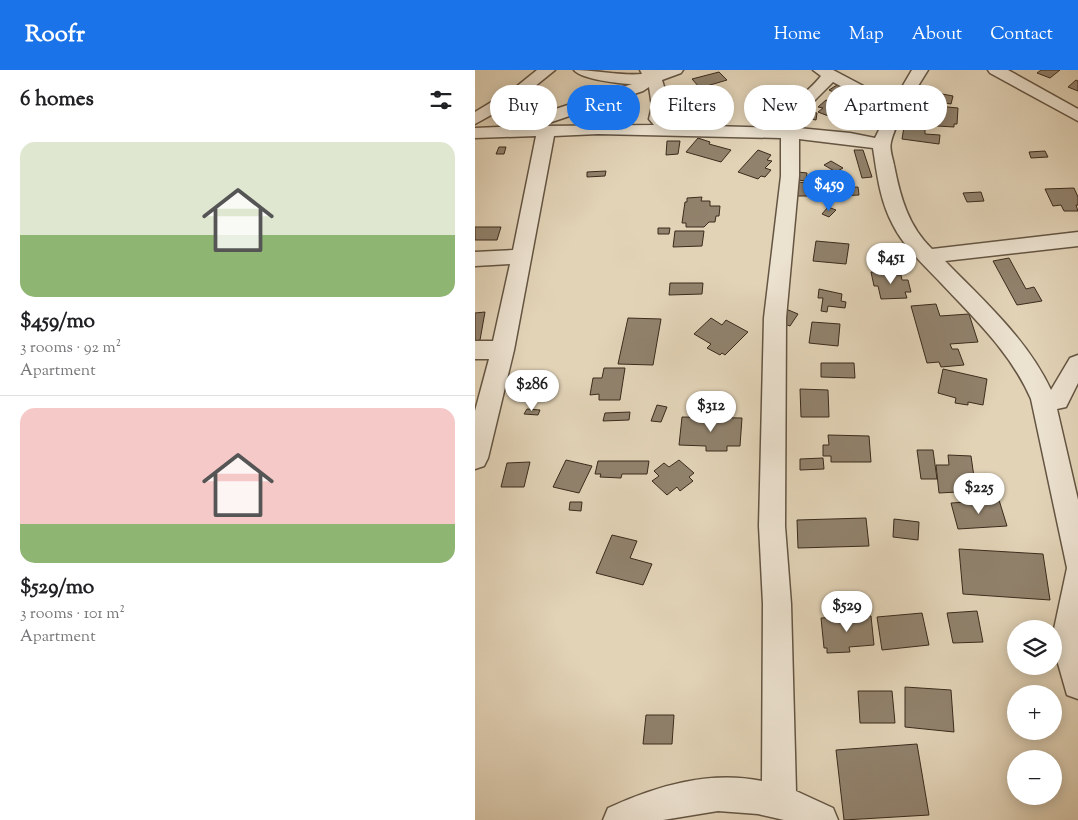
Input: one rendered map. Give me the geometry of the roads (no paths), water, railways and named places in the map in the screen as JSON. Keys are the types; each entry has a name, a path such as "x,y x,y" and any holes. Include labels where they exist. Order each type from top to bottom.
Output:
{"street":[{"path":"475,119 527,88 547,70"},
{"path":"548,85 556,70"},
{"path":"582,70 620,79 650,76 675,70"},
{"path":"911,85 920,70"},
{"path":"996,70 1078,116"},
{"path":"816,91 826,72 850,85"},
{"path":"640,85 650,76"},
{"path":"650,76 658,89 661,109 658,119 671,131"},
{"path":"475,133 521,130"},
{"path":"475,458 503,350 519,257 536,130"},
{"path":"572,130 789,133 850,138 881,144"},
{"path":"751,133 756,130"},
{"path":"779,801 777,604 772,526 775,318 790,176 789,130"},
{"path":"888,130 881,144 890,192 908,233 927,256 998,328 1032,375 1060,400"},
{"path":"927,256 986,251 1078,239"},
{"path":"475,259 519,257"},
{"path":"475,350 503,350"},
{"path":"1078,364 1070,375 1060,400 1078,561"},
{"path":"1076,670 1069,620 1077,589 1078,576"},
{"path":"620,820 675,799 730,795 779,801 821,820"}]}
